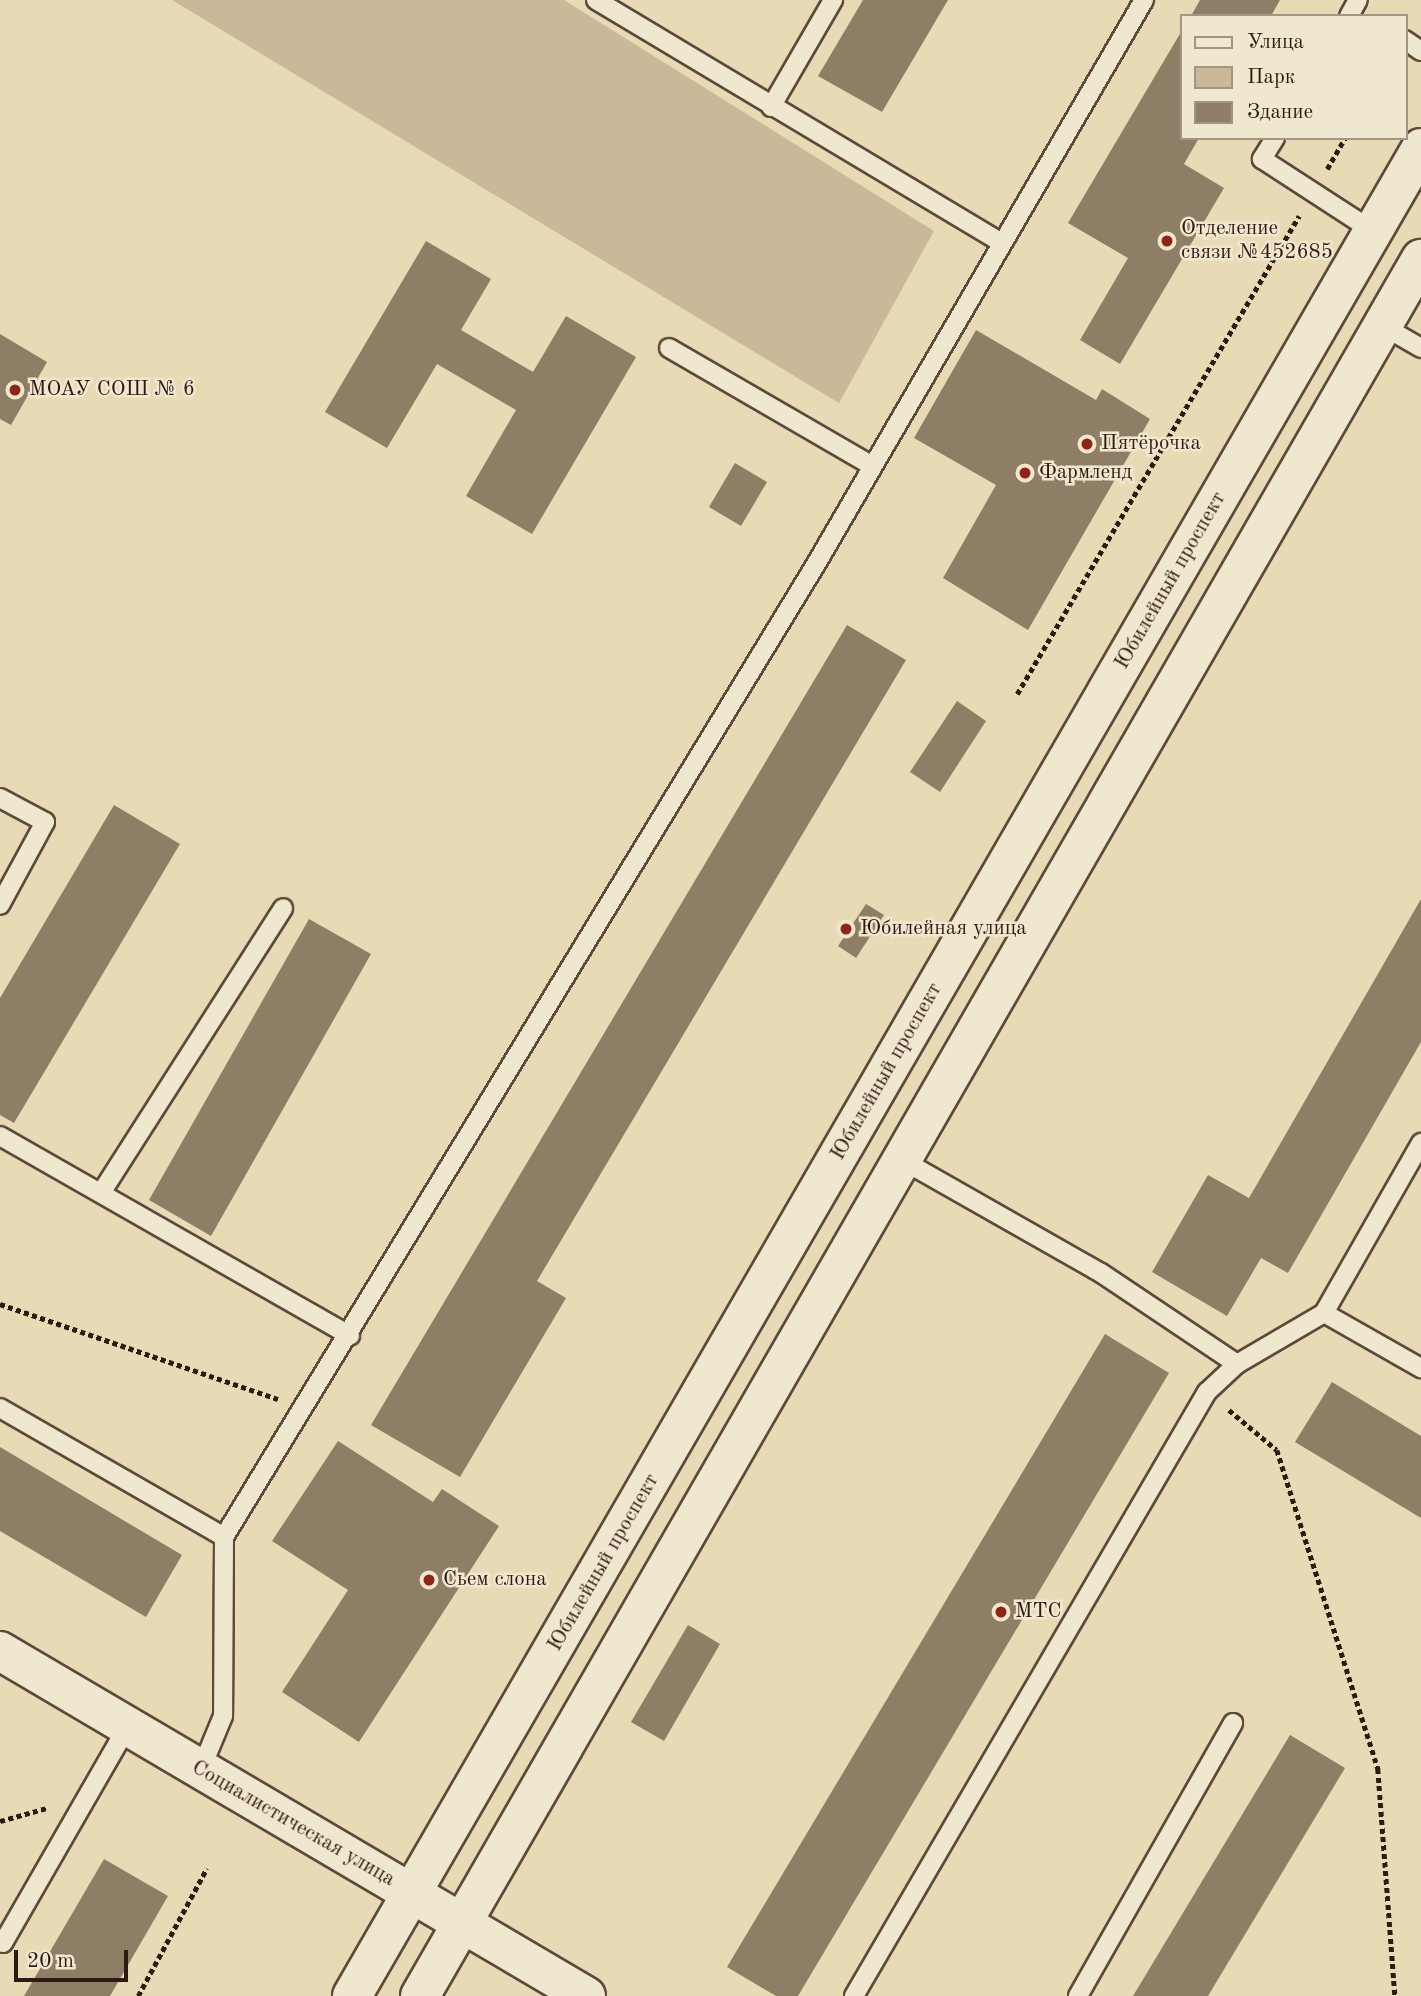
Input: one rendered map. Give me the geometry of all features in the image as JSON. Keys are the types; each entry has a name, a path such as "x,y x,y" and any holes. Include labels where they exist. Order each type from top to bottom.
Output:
{"main road":[{"name":"Юбилейный проспект","path":"352,1996 1421,148"},
{"path":"420,1996 1421,259"},
{"name":"Социалистическая улица","path":"0,1651 586,1996"}],"lane":[{"path":"596,0 999,241"},
{"path":"771,107 833,0"},
{"path":"201,1769 223,1716 223,1537 350,1336 872,465 999,241 1144,0"},
{"path":"1274,140 1262,159 1373,231"},
{"path":"1383,326 1421,348"},
{"path":"668,348 872,465"},
{"path":"0,797 45,822 0,905"},
{"path":"101,1193 283,908"},
{"path":"0,1136 350,1336"},
{"path":"854,1996 1207,1392 1237,1364 1324,1313 1421,1143"},
{"path":"902,1160 1101,1273 1237,1364"},
{"path":"1324,1313 1421,1368"},
{"path":"0,1408 223,1537"},
{"path":"1078,1996 1233,1723"},
{"path":"1,1944 128,1726"}],"path":[{"path":"1017,694 1344,140"},
{"path":"0,1304 306,1408"},
{"path":"1207,1392 1277,1450 1378,1769 1395,1996"},
{"path":"0,1821 85,1797"},
{"path":"138,1996 206,1868"}],"green space":[{"path":"172,0 564,0 934,231 839,403"}],"building":[{"path":"863,0 948,0 882,112 818,76"},
{"path":"1200,0 1280,0 1272,14 1192,14"},
{"path":"1180,34 1180,140 1198,140 1184,164 1224,188 1120,364 1080,340 1128,258 1068,223"},
{"path":"426,241 491,279 461,330 533,372 566,316 636,357 532,534 466,496 516,410 437,364 387,448 325,412"},
{"path":"976,330 1096,400 1102,389 1150,419 1028,630 943,578 996,485 914,438"},
{"name":"МОАУ СОШ № 6","path":"0,334 47,362 11,425 0,419"},
{"path":"735,463 767,482 741,526 709,507"},
{"path":"847,625 906,660 537,1281 566,1298 460,1477 371,1425"},
{"path":"957,701 986,721 940,792 910,772"},
{"path":"114,805 180,844 14,1123 0,1115 0,998"},
{"path":"1421,899 1421,1042 1288,1273 1261,1258 1227,1316 1152,1272 1208,1175 1249,1198"},
{"path":"866,904 884,915 856,958 838,946"},
{"path":"309,919 371,954 211,1236 149,1200"},
{"path":"1105,1334 1169,1373 798,1996 776,1996 727,1967"},
{"path":"1332,1382 1421,1436 1421,1518 1295,1442"},
{"path":"338,1441 433,1502 442,1489 499,1526 359,1742 282,1692 348,1590 272,1541"},
{"path":"0,1447 182,1555 146,1617 0,1531"},
{"path":"688,1625 720,1644 664,1741 631,1722"},
{"path":"1290,1735 1345,1768 1208,1996 1133,1996"},
{"path":"104,1859 168,1896 110,1996 24,1996"}],"place":[{"name":"Отделение связи №452685","path":"1167,241"},
{"name":"МОАУ СОШ № 6","path":"15,390"},
{"name":"Пятёрочка","path":"1087,444"},
{"name":"Фармленд","path":"1025,473"},
{"name":"Юбилейная улица","path":"846,929"},
{"name":"Сьем слона","path":"429,1580"},
{"name":"МТС","path":"1001,1612"}]}
